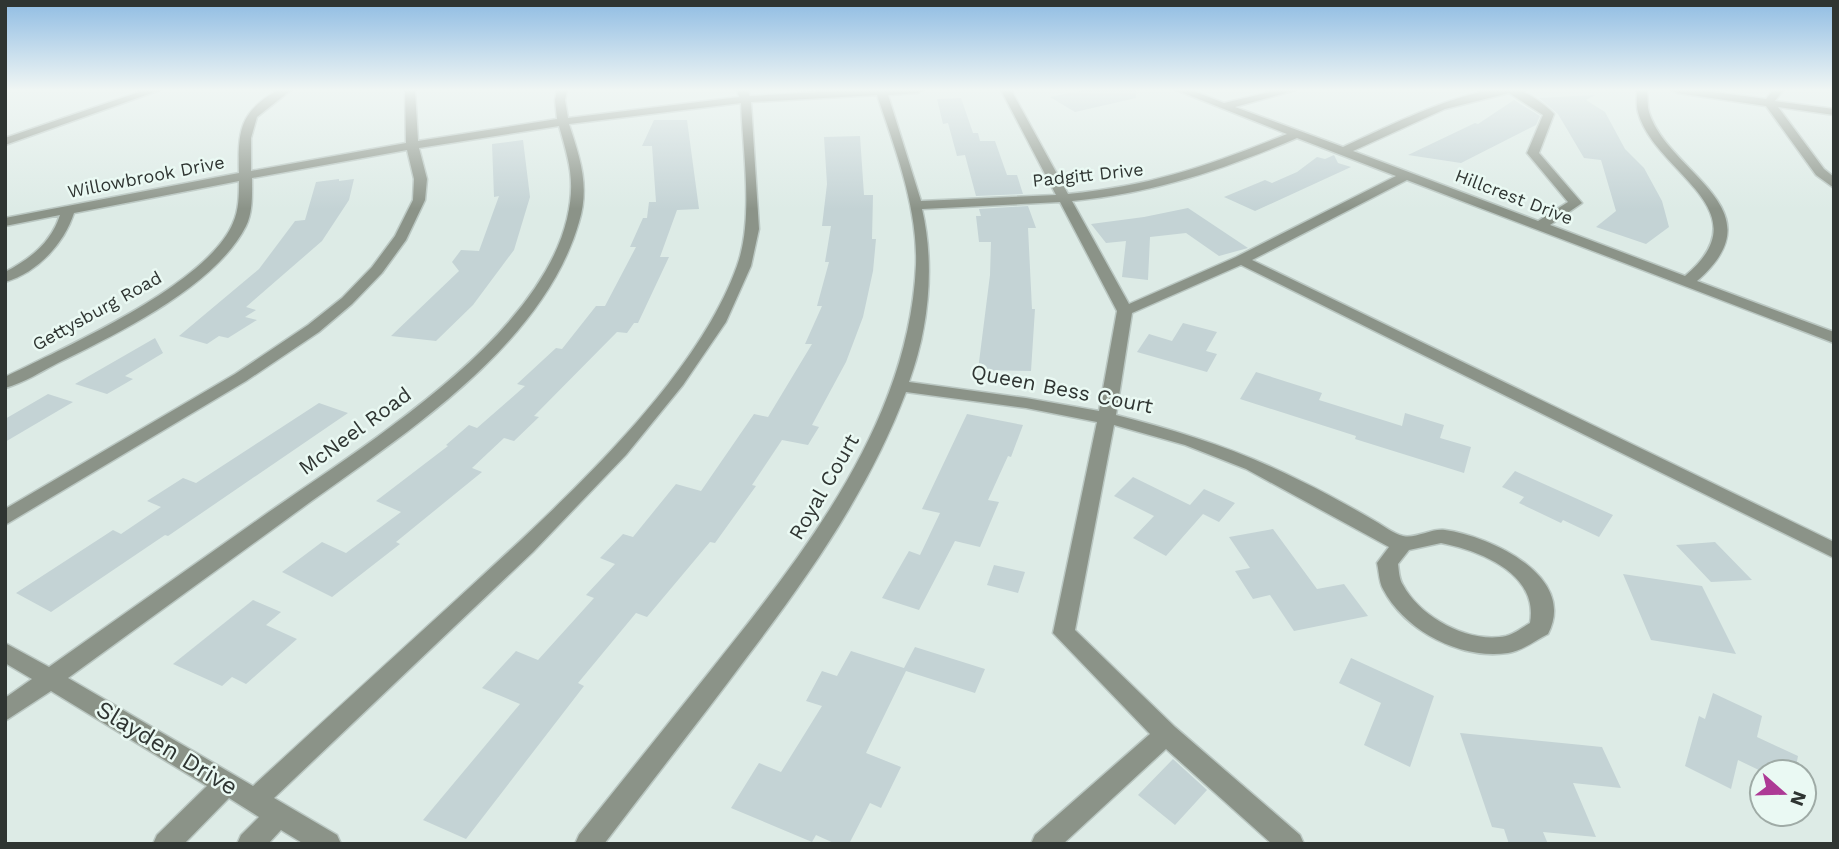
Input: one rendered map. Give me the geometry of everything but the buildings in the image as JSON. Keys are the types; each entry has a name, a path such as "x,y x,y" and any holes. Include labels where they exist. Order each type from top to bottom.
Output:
{"street":[{"path":"5,142 41,130"},
{"name":"Gettysburg Road","path":"5,383 143,311 206,265 239,226 247,205 247,130"},
{"path":"5,518 249,372 306,334 355,292 390,256 421,197 411,130"},
{"name":"Willowbrook Drive","path":"5,222 412,145 509,130"},
{"name":"McNeel Road","path":"5,711 397,430 433,402 500,338 546,281 565,246 576,215 580,169 567,130"},
{"path":"255,800 526,547 620,451 675,385 718,322 744,266 752,229 746,130"},
{"name":"Royal Court","path":"589,844 824,537 868,464 900,386 910,353 923,265 915,205 893,130"},
{"path":"1028,130 1125,310 1107,417 1064,633 1166,734 1292,844"},
{"name":"Hillcrest Drive","path":"1285,130 1834,338"},
{"path":"1344,152 1392,130"},
{"path":"1541,226 1576,203 1533,153 1543,130"},
{"path":"1654,130 1663,145 1703,188 1719,216 1720,229 1713,258 1686,282"},
{"path":"1790,130 1821,172 1834,184"},
{"name":"Padgitt Drive","path":"915,205 1117,192 1180,179 1297,134"},
{"path":"1125,310 1241,260 1407,175"},
{"path":"5,278 42,256 56,242 68,210"},
{"path":"1241,260 1834,551"},
{"name":"Queen Bess Court","path":"900,386 1012,399 1156,429 1232,456 1284,480 1401,544"},
{"path":"1441,536 1459,538 1490,548 1524,572 1542,600 1540,628 1530,637 1515,643 1493,646 1469,642 1432,629 1410,613 1392,590 1386,563 1392,552 1401,544 1419,537 1441,536"},
{"name":"Slayden Drive","path":"5,652 328,844"},
{"path":"1044,844 1166,734"},
{"path":"166,844 227,783"},
{"path":"250,844 278,815"}]}
